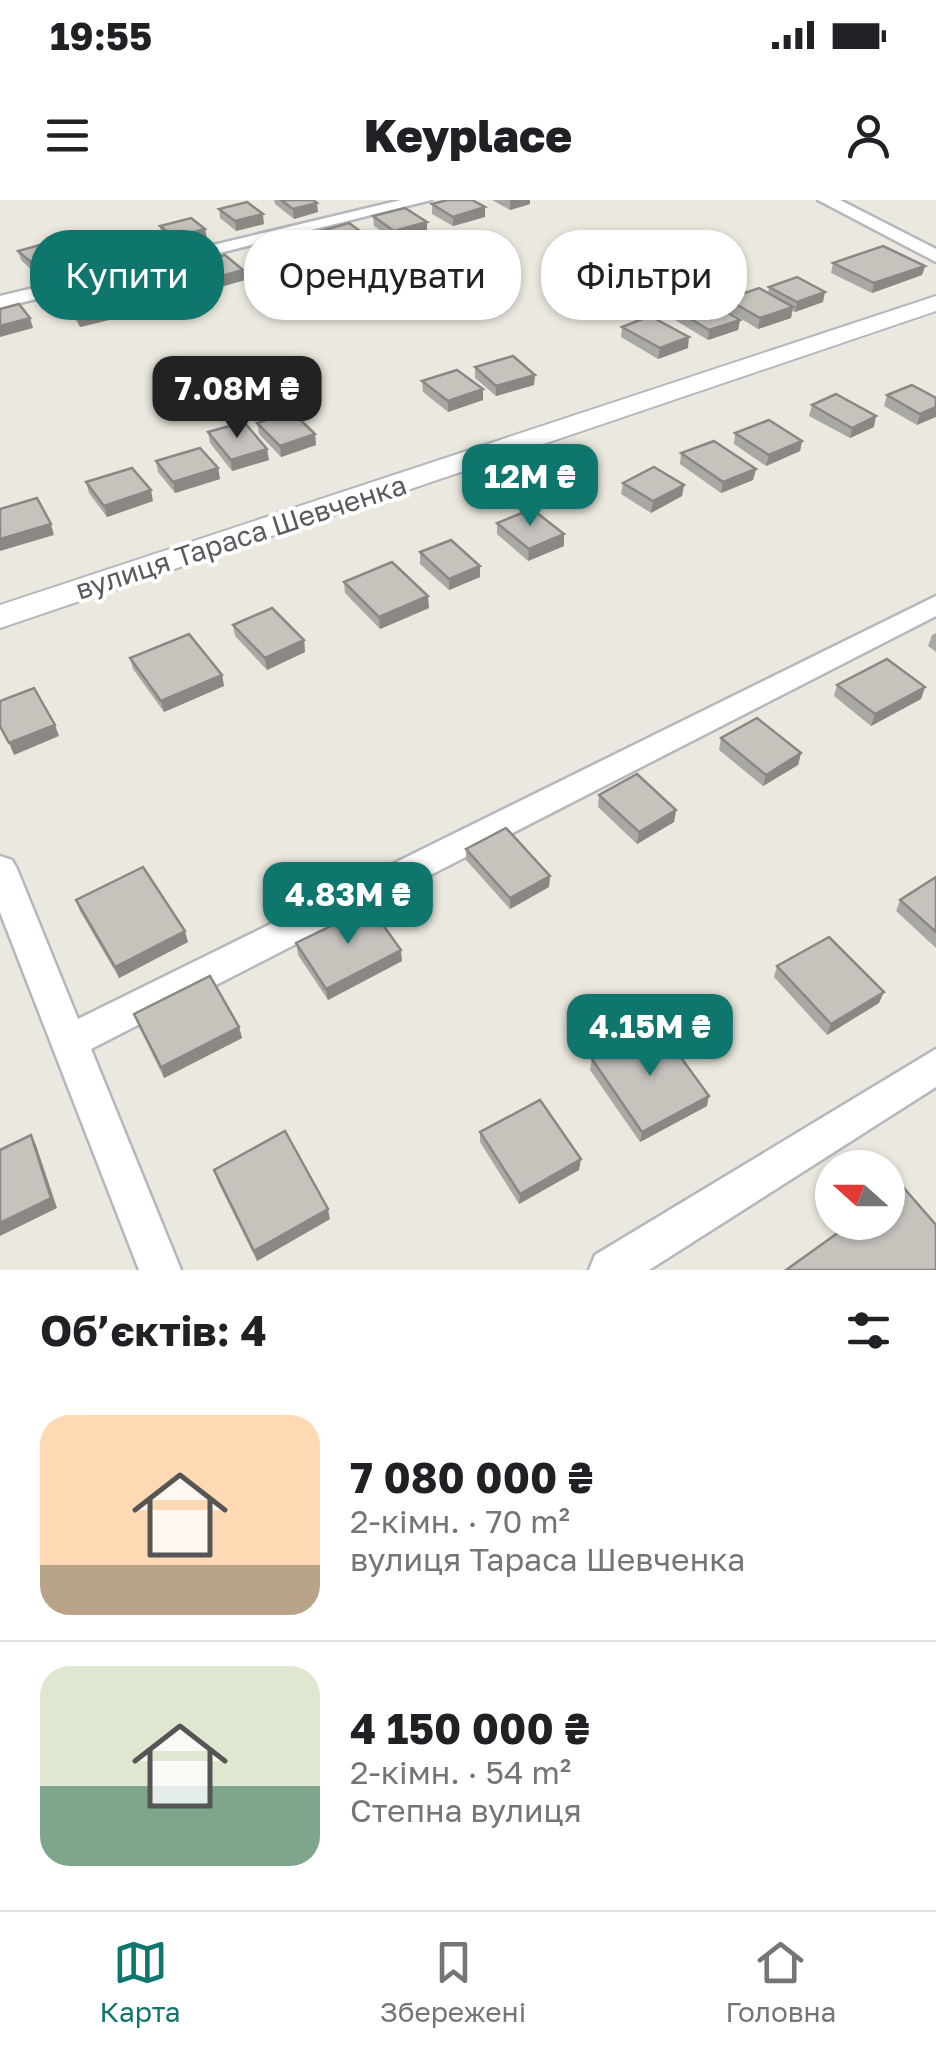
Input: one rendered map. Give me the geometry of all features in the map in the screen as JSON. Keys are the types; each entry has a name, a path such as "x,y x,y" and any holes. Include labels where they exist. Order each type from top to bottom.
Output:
{"street":[{"path":"0,302 422,200"},
{"path":"827,200 936,256"},
{"name":"вулиця Тараса Шевченка","path":"0,617 936,303"},
{"path":"70,1042 936,605"},
{"path":"0,869 160,1270"},
{"path":"610,1270 936,1066"}],"building":[{"path":"281,200 313,200 317,203 293,209"},
{"path":"472,200 485,207 453,217 432,204"},
{"path":"247,202 263,214 235,221 219,209"},
{"path":"405,208 427,222 393,230 373,216"},
{"path":"191,218 205,229 165,230 160,226"},
{"path":"349,223 358,230 324,230"},
{"path":"883,246 925,266 874,283 833,263"},
{"path":"30,248 30,261 18,251"},
{"path":"225,255 243,270 224,275"},
{"path":"797,277 825,292 797,302 769,287"},
{"path":"759,288 793,307 760,318 747,311 747,292"},
{"path":"19,304 30,318 0,326 0,309"},
{"path":"640,320 657,320 689,337 660,348 622,327"},
{"path":"692,320 740,320 709,330"},
{"path":"513,356 535,375 496,386 475,367"},
{"path":"457,370 483,389 448,401 422,381"},
{"path":"912,385 936,398 936,407 920,414 887,395"},
{"path":"836,394 876,416 852,428 812,405"},
{"path":"292,412 315,434 280,446 257,423"},
{"path":"769,420 802,441 769,455 735,433"},
{"path":"244,422 267,449 231,460 208,432"},
{"path":"714,441 756,469 723,482 681,453"},
{"path":"200,448 218,468 173,482 156,461"},
{"path":"654,467 684,485 653,501 623,483"},
{"path":"132,468 151,490 104,506 86,482"},
{"path":"37,498 51,524 0,539 0,509"},
{"path":"532,509 564,534 529,549 497,523"},
{"path":"451,540 480,566 449,579 420,552"},
{"path":"392,562 428,596 379,617 344,582"},
{"path":"272,608 304,640 265,658 233,625"},
{"path":"189,634 222,675 161,701 130,658"},
{"path":"887,659 925,687 875,714 837,685"},
{"path":"34,688 55,725 9,743 0,726 0,701"},
{"path":"757,718 801,753 766,775 721,738"},
{"path":"637,774 676,810 639,832 599,795"},
{"path":"506,828 550,876 510,898 466,849"},
{"path":"143,867 185,931 115,967 76,900"},
{"path":"936,877 936,932 900,900"},
{"path":"370,907 401,950 326,989 296,943"},
{"path":"829,937 884,992 831,1024 777,966"},
{"path":"210,976 239,1027 161,1067 134,1014"},
{"path":"658,1026 709,1096 642,1132 592,1059"},
{"path":"540,1100 581,1159 520,1194 480,1132"},
{"path":"285,1131 328,1209 254,1251 214,1170"},
{"path":"31,1135 51,1198 0,1223 0,1150"},
{"path":"905,1189 936,1225 936,1270 786,1270 828,1240 905,1240"}]}
